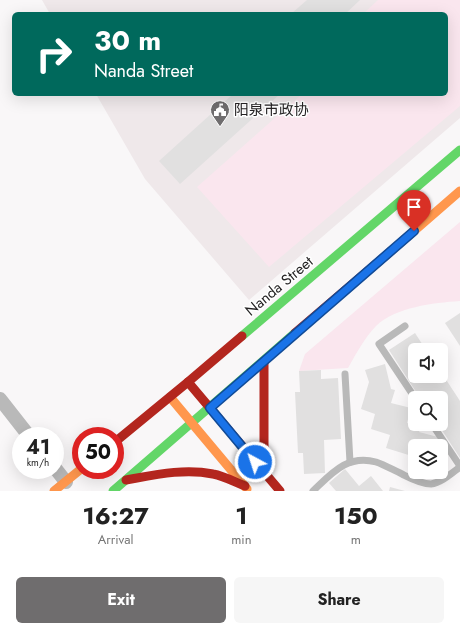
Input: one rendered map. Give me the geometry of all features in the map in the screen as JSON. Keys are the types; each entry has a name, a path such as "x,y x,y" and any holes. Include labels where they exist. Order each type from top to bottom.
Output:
{"main road":[{"name":"Nanda Street","path":"124,435 188,382 460,150"},
{"path":"113,491 460,191"},
{"path":"264,361 264,472"},
{"path":"188,382 280,491"},
{"path":"170,397 247,489"},
{"path":"126,480 163,473 195,471 214,474 247,489"},
{"path":"54,491 72,477"}],"street":[{"path":"0,399 23,427"}],"lane":[{"path":"405,326 379,344 410,391"},
{"path":"346,374 350,462"},
{"path":"313,491 332,473 341,466 350,462 377,462 409,477 424,482 431,484 439,481 460,467 437,431"}],"shaded area":[{"path":"42,0 460,0 460,118 249,300 145,179 97,96 448,96 448,12 49,12"},
{"path":"378,0 460,0 460,106 269,267 197,187 300,96 448,96 448,12 365,12"},
{"path":"460,222 460,301 415,307 394,314 376,326 368,335 348,368 299,371 305,354"}],"building":[{"path":"307,0 360,0 347,12 293,12"},
{"name":"阳泉市政协","path":"231,96 278,96 180,184 159,161"},
{"path":"460,313 460,346 445,323"},
{"path":"415,333 421,343 408,343 408,379 389,350"},
{"path":"385,364 391,389 395,390 391,403 408,407 408,431 419,431 438,437 437,439 408,439 408,455 386,448 390,435 371,429 375,414 361,409 369,382 365,370"},
{"path":"321,370 321,379 338,378 341,439 324,440 325,473 304,474 303,453 298,453 295,392 300,392 299,371"},
{"path":"410,383 448,383 460,401 460,458 443,431 448,431 448,391 415,391"},
{"path":"345,469 359,486 371,476 383,491 336,491 329,483"},
{"path":"390,487 405,491 389,491"}],"traffic: fast":[{"path":"242,336 460,150"},
{"path":"113,491 295,333"}],"traffic: slow":[{"path":"391,251 460,191"},
{"path":"170,397 247,489"},
{"path":"54,491 72,476"}],"traffic: jam":[{"path":"295,333 391,251"},
{"path":"124,435 242,336"},
{"path":"264,361 264,472"},
{"path":"188,382 280,491"},
{"path":"126,480 169,473 202,472 217,475 245,486"}],"place":[{"name":"阳泉市政协","path":"220,127"}],"route":[{"path":"255,462 210,408 414,231"}]}
